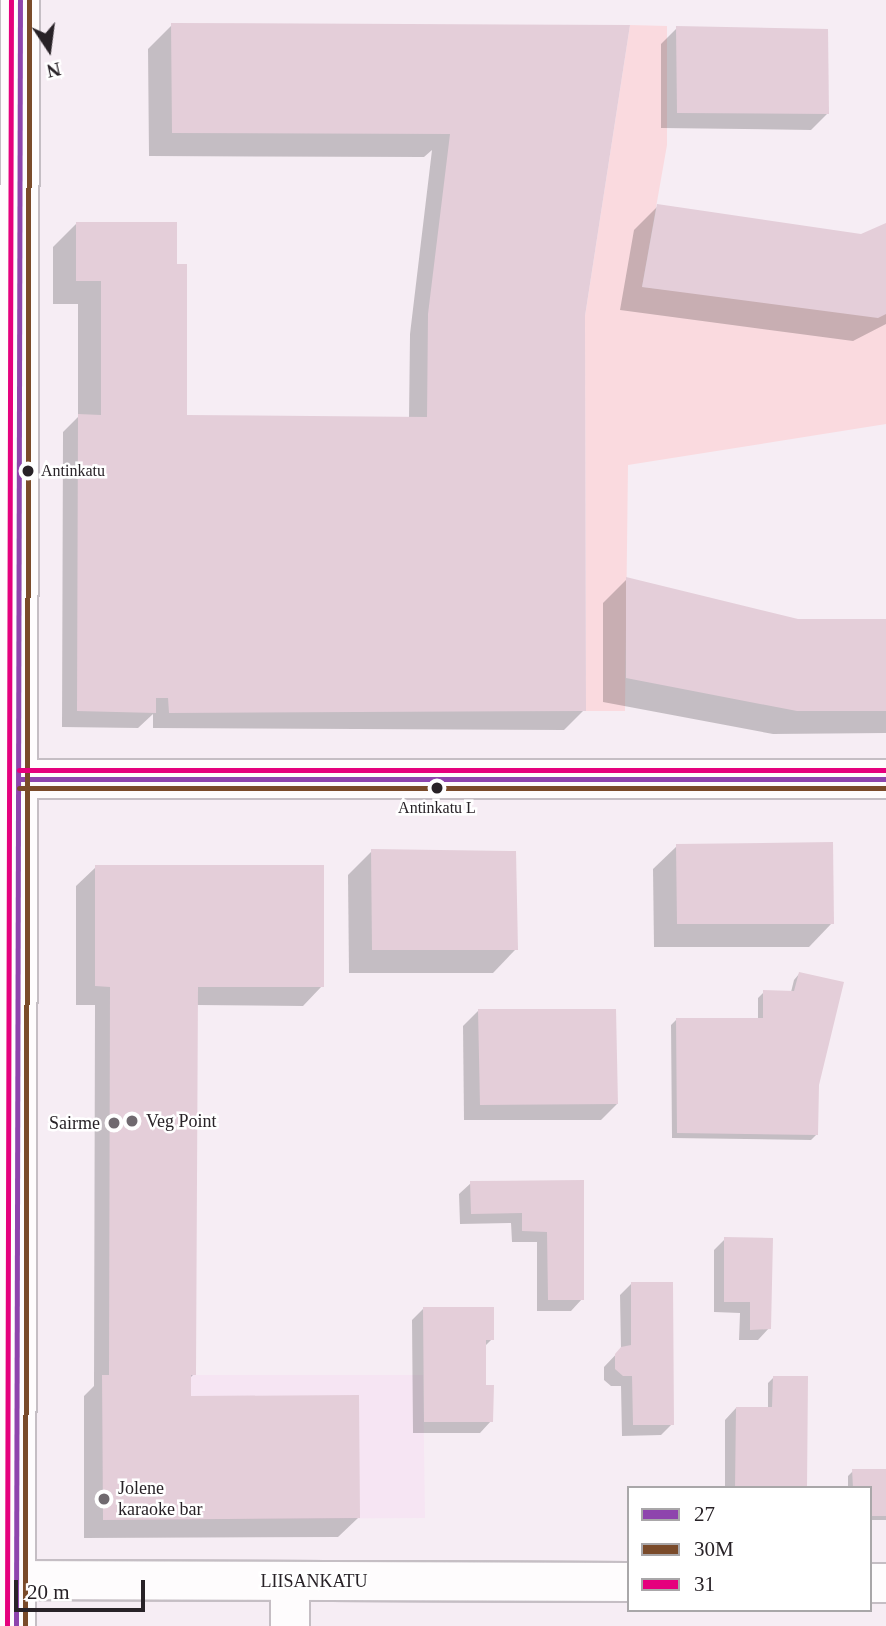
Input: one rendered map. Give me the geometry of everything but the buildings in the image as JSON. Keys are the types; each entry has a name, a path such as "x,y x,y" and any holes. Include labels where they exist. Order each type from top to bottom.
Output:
{"street":[{"path":"16,1626 8,1580 9,779 20,0"},
{"path":"9,779 886,779"},
{"name":"LIISANKATU","path":"8,1580 627,1582"},
{"path":"290,1581 290,1626"}],"shaded area":[{"path":"630,25 667,26 667,145 642,287 886,314 886,424 628,465 625,711 586,711 585,316"},
{"path":"102,1375 423,1375 425,1518 103,1520"}],"transit line":[{"name":"31","path":"7,1626 11,0"},
{"name":"27","path":"16,1626 20,0"},
{"name":"30M","path":"25,1626 29,0"},
{"name":"31","path":"19,770 886,770"},
{"name":"27","path":"19,779 886,779"},
{"name":"30M","path":"19,788 886,788"}],"place":[{"name":"Antinkatu","path":"28,471"},
{"name":"Antinkatu L","path":"437,788"},
{"name":"Veg Point","path":"132,1121"},
{"name":"Sairme","path":"114,1123"},
{"name":"Jolene karaoke bar","path":"104,1499"}]}
